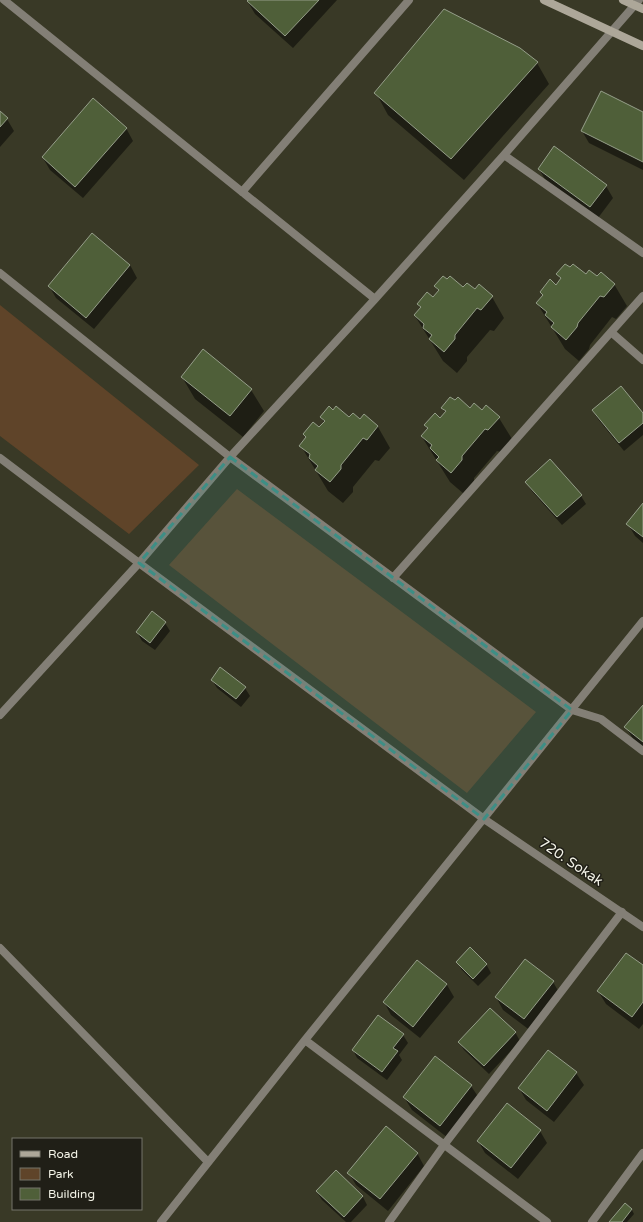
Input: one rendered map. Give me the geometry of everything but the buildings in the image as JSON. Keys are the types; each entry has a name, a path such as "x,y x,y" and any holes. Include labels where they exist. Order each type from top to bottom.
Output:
{"main road":[{"path":"544,0 643,46"},
{"path":"623,0 637,3 643,9"}],"street":[{"path":"4,0 375,299"},
{"path":"242,192 409,0"},
{"path":"0,715 3,706 139,563 230,457 375,299 637,3"},
{"path":"504,155 643,254"},
{"path":"0,273 230,457 572,710 601,719 643,752"},
{"path":"393,578 643,296"},
{"path":"611,332 643,360"},
{"name":"720. Sokak","path":"0,458 484,819 643,927"},
{"path":"161,1222 305,1040 643,621"},
{"path":"389,1222 444,1145 622,912"},
{"path":"0,948 208,1162"},
{"path":"305,1040 547,1222"},
{"path":"592,1222 643,1153"}],"highlighted area":[{"path":"230,457 572,710 484,819 139,563"}],"green space":[{"path":"0,305 199,465 129,534 0,436"},
{"path":"237,489 536,712 467,793 169,565"}]}
